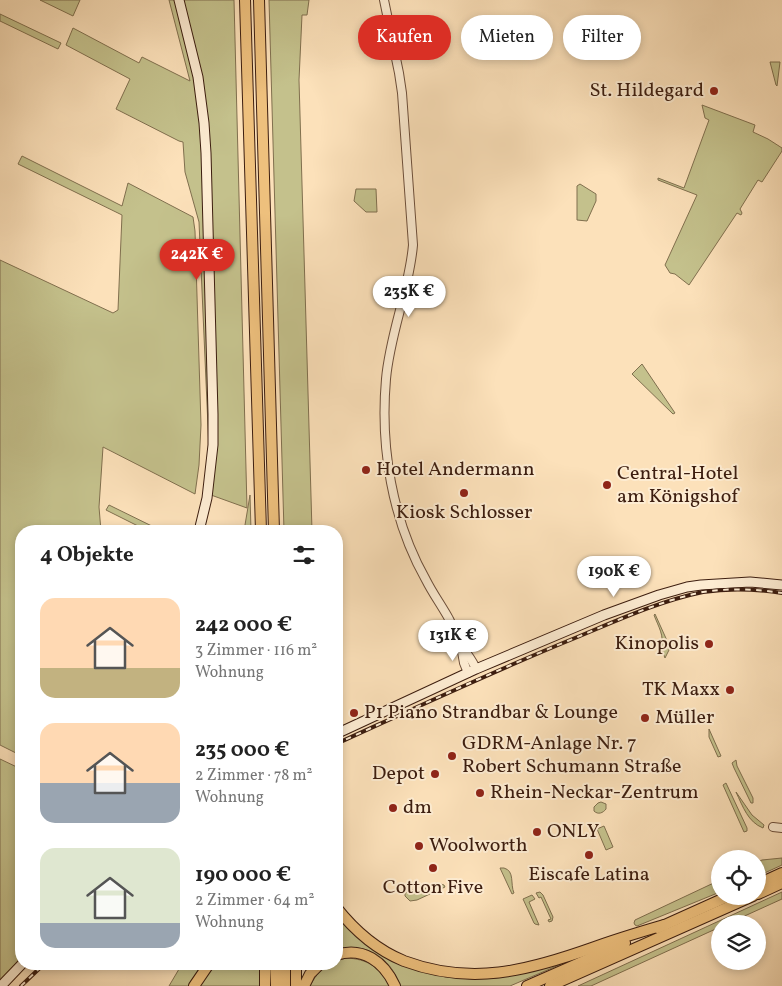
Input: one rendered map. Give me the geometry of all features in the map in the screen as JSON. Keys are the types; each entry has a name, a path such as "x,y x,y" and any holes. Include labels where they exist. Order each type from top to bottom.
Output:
{"highway":[{"path":"245,0 260,525"},
{"path":"259,0 274,525"},
{"path":"766,880 782,873"},
{"path":"766,890 782,883"},
{"path":"527,986 711,904"},
{"path":"550,986 733,905"},
{"path":"343,915 362,935 391,955 423,968 462,976 497,975 531,968 664,925"},
{"path":"343,954 351,952 378,962 386,969 395,986"},
{"path":"563,986 607,961"},
{"path":"194,986 205,970"},
{"path":"265,970 265,986"},
{"path":"276,970 276,986"},
{"path":"285,970 286,986"},
{"path":"296,970 296,986"},
{"path":"304,986 314,970"}],"main road":[{"path":"179,0 198,77 206,153 213,445 207,498 201,525"},
{"path":"343,731 472,671 604,615 652,597 674,590 701,585 760,583 782,586"},
{"path":"1,986 16,970"}],"street":[{"path":"384,0 402,93 413,245 411,267 396,319 388,358 385,403 387,458 392,487 404,530 421,572 472,661 472,671"},
{"path":"773,827 782,828"}],"shaded area":[{"path":"40,0 80,0 73,16"},
{"path":"169,0 234,0 247,508 211,495 199,222 185,172 183,142 116,109 130,79 66,45 73,28 139,63 142,57 190,81"},
{"path":"269,0 309,0 307,15 302,15 299,80 312,525 284,525"},
{"path":"0,14 61,43 58,49 0,21"},
{"path":"770,62 780,62 777,86 776,85"},
{"path":"702,105 755,125 753,132 782,148 782,151 762,182 758,180 740,209 741,215 737,213 689,285 675,274 670,273 665,265 697,195 658,180 658,178 684,188 709,120 705,118"},
{"path":"22,156 122,206 128,183 193,217 201,425 195,494 103,447 99,507 100,525 15,525 15,752 0,745 0,260 113,313 118,310 122,215 18,164"},
{"path":"580,184 596,194 596,201 587,221 577,220 577,186"},
{"path":"356,189 376,189 377,212 366,212 354,201"},
{"path":"642,364 675,413 673,414 632,374"},
{"path":"250,495 251,525 245,525"},
{"path":"109,505 150,525 136,525 106,510"},
{"path":"655,614 669,645 665,658 661,648 662,635"},
{"path":"709,729 721,756 718,757 709,737"},
{"path":"0,759 15,766 15,965 0,981"},
{"path":"736,760 737,766 753,798 753,803 751,803 732,763"},
{"path":"726,783 747,831 744,832 723,785"},
{"path":"736,792 752,815 764,825 763,828 750,818"},
{"path":"601,802 606,804 606,809 597,813 594,811 594,807"},
{"path":"604,826 613,847 606,850 597,829"},
{"path":"782,858 782,865 766,872 766,860"},
{"path":"500,868 504,868 511,875 514,893 512,894"},
{"path":"437,883 445,887 417,900 410,901 405,896 405,893 413,890 417,892"},
{"path":"711,884 711,896 637,926 634,923 635,920"},
{"path":"540,892 553,917 552,921 549,922 548,920 551,919 541,897 539,898 536,893"},
{"path":"782,892 782,899 747,915 732,915 754,905 766,905 766,899"},
{"path":"532,895 535,899 529,902 539,925 534,923 523,899"},
{"path":"343,919 354,931 445,977 496,978 518,974 580,956 510,986 400,986 394,972 384,960 365,949 343,949"},
{"path":"711,925 711,931 591,986 578,986"},
{"path":"343,959 367,962 382,974 390,986 310,986 322,970 343,970"},
{"path":"178,970 260,970 261,986 169,986"}],"railway":[{"path":"343,741 515,663 654,606 703,592 742,590 782,593"},
{"path":"21,986 38,970"}],"place":[{"name":"St. Hildegard","path":"714,91"},
{"name":"Hotel Andermann","path":"366,470"},
{"name":"Central-Hotel am Königshof","path":"607,485"},
{"name":"Kiosk Schlosser","path":"464,493"},
{"name":"Kinopolis","path":"709,644"},
{"name":"TK Maxx","path":"730,690"},
{"name":"P1 Piano Strandbar & Lounge","path":"354,713"},
{"name":"Müller","path":"645,718"},
{"name":"GDRM-Anlage Nr. 7 Robert Schumann Straße","path":"452,756"},
{"name":"Depot","path":"435,774"},
{"name":"Rhein-Neckar-Zentrum","path":"480,793"},
{"name":"dm","path":"393,808"},
{"name":"ONLY","path":"537,832"},
{"name":"Woolworth","path":"419,846"},
{"name":"Eiscafe Latina","path":"589,855"},
{"name":"Cotton Five","path":"433,868"}]}
